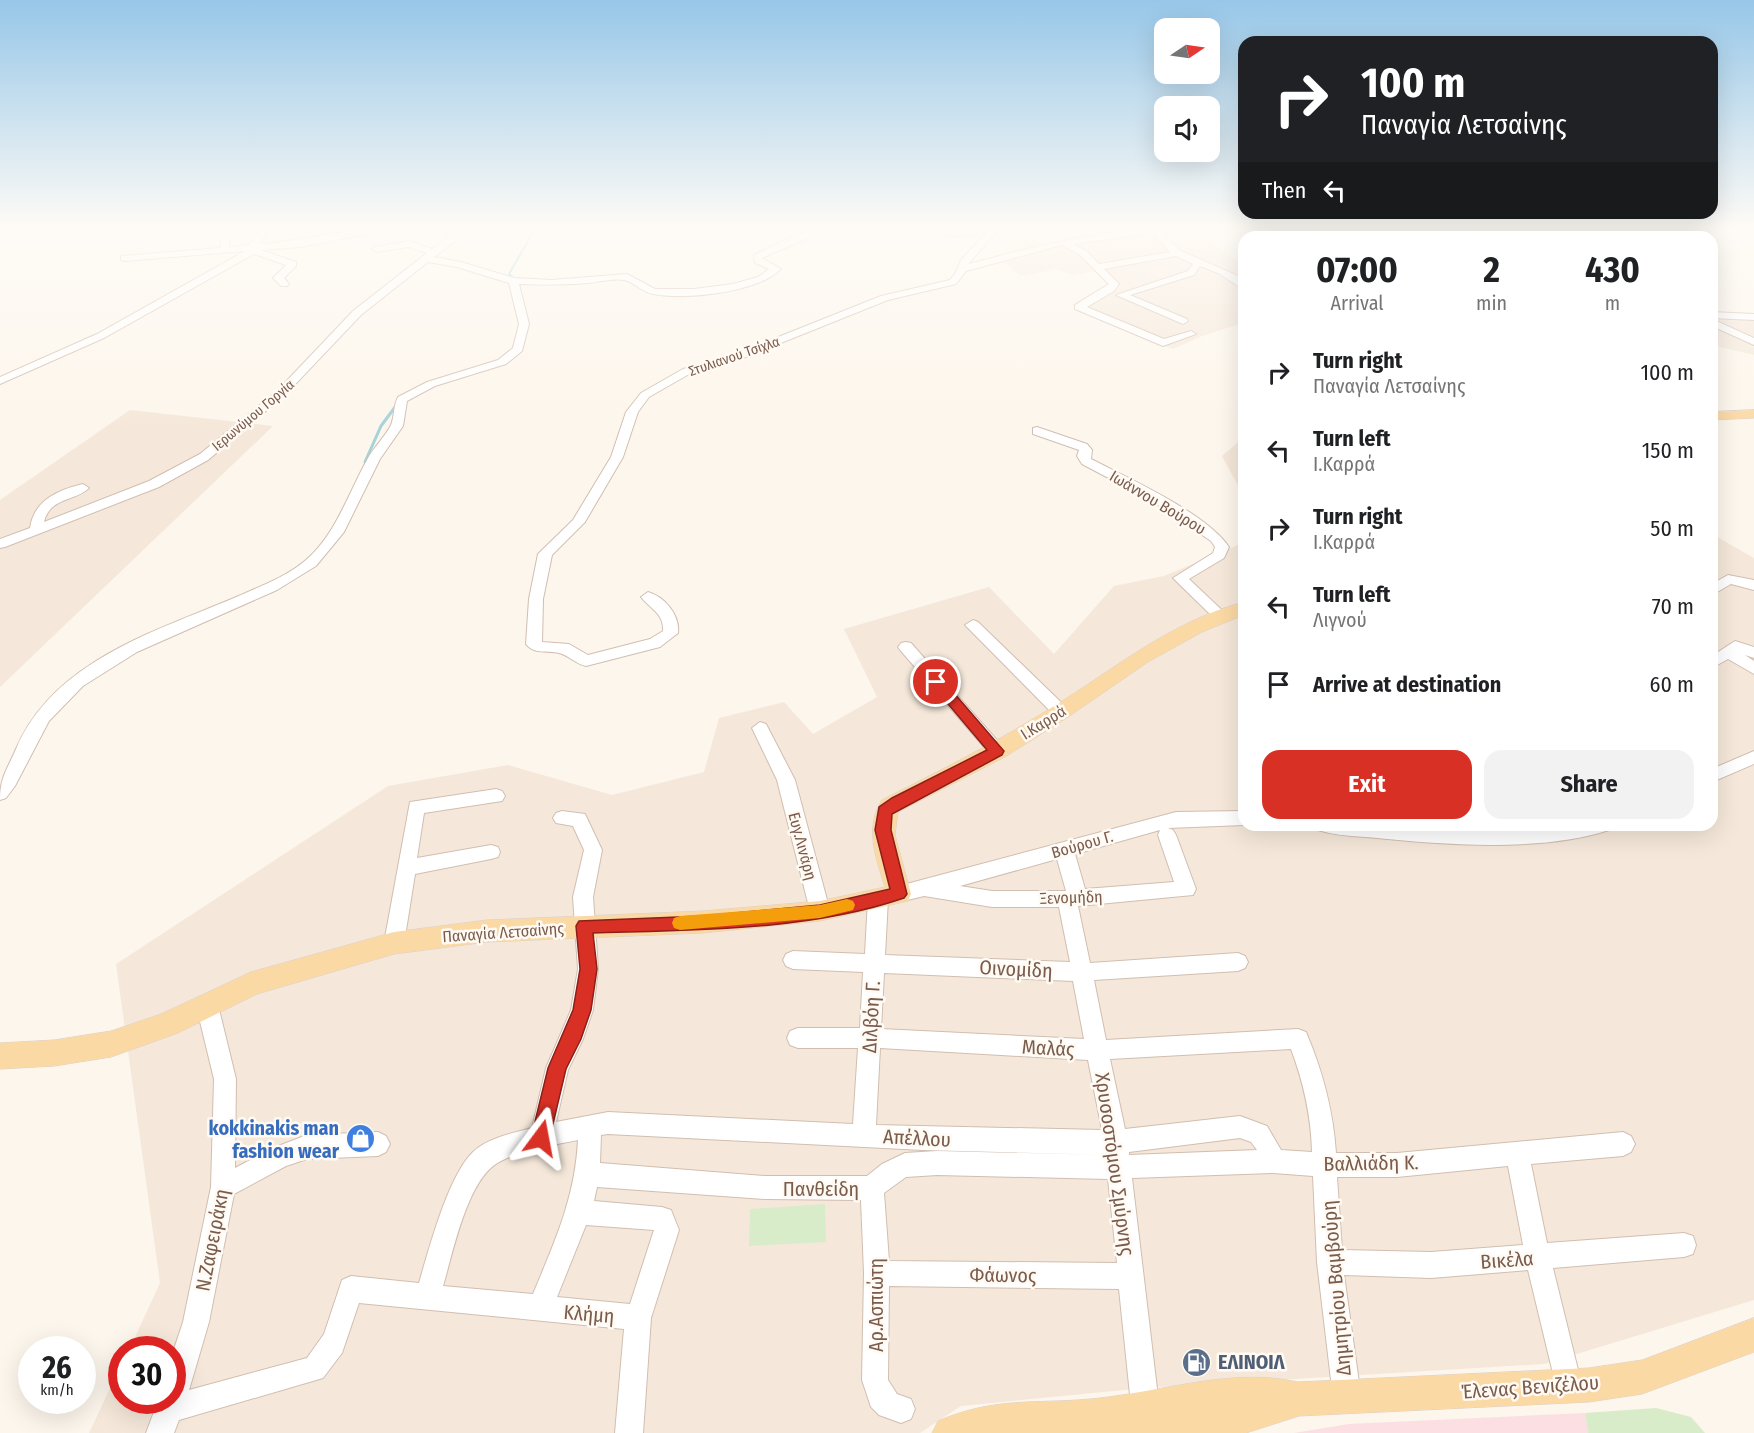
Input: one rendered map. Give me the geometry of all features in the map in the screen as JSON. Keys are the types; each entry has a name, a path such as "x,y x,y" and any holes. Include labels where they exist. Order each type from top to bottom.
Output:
{"main road":[{"path":"1718,416 1754,414"},
{"name":"Ι.Καρρά","path":"888,896 883,830 885,811 897,802 997,751 1061,712 1141,657 1238,611"},
{"name":"Παναγία Λετσαίνης","path":"0,1056 79,1050 136,1037 251,984 278,974 394,944 487,931 703,922 820,912 888,896"},
{"name":"Έλενας Βενιζέλου","path":"950,1433 992,1420 1107,1415 1142,1424 1213,1426 1299,1400 1569,1386 1642,1377 1754,1335"}],"street":[{"path":"0,381 94,341 179,295"},
{"name":"Ιερωνύμου Γοργία","path":"0,544 171,476 204,457 282,393 357,313 380,295"},
{"path":"0,793 12,777 42,719 56,701 77,682 143,642 278,583 301,570 319,555 340,527 385,439 398,426 398,411 402,399 431,384 492,366 510,357 518,349 524,324 519,295"},
{"name":"Στυλιανού Τσίχλα","path":"648,597 667,613 670,620 670,633 656,643 586,661 559,646 540,647 534,644 536,599 545,554 578,522 617,457 637,403 651,390 687,371 737,357 895,295"},
{"path":"1100,295 1080,308 1163,343 1191,334"},
{"path":"1121,295 1183,321"},
{"path":"1718,315 1754,316"},
{"path":"1718,325 1754,342"},
{"path":"217,446 220,438 243,415"},
{"name":"Ιωάννου Βούρου","path":"1037,431 1059,440 1077,442 1086,450 1083,456 1086,461 1157,498 1218,541 1222,547 1219,555 1180,578 1221,617"},
{"path":"36,530 38,517 50,500 83,488"},
{"path":"1718,586 1728,579 1741,580 1754,586"},
{"path":"974,625 1061,712"},
{"path":"1718,659 1737,646 1754,653"},
{"path":"906,647 997,751"},
{"path":"1729,652 1754,669"},
{"name":"Ευγ.Λινάρη","path":"760,728 786,780 820,912"},
{"path":"1718,773 1754,757"},
{"path":"394,944 416,807 496,796"},
{"path":"541,1138 557,1068 572,1039 582,1010 588,969 583,897 593,850 579,819 562,818"},
{"name":"Βούρου Γ.","path":"924,888 1176,819 1238,818"},
{"path":"1379,831 1493,835 1564,831"},
{"name":"Ξενομήδη","path":"888,896 924,888 992,899 1073,899 1186,889 1167,835"},
{"name":"Χρυσοστόμου Σμύρνης","path":"1064,849 1083,972 1116,1142 1142,1424"},
{"path":"405,868 491,852"},
{"name":"Διλβόη Γ.","path":"864,1135 874,961 888,896"},
{"name":"Οινομίδη","path":"793,960 874,961 1083,972 1238,962"},
{"name":"Ν.Ζαφειράκη","path":"186,1355 196,1322 223,1187 225,1088 207,1005"},
{"name":"Μαλάς","path":"798,1038 870,1038 1099,1050 1298,1039"},
{"name":"Δημητρίου Βαμβούρη","path":"1298,1039 1312,1075 1322,1115 1330,1263 1347,1397"},
{"name":"Απέλλου","path":"427,1297 448,1231 480,1160 501,1148 608,1123 749,1132 923,1139 1116,1142 1240,1127 1254,1129 1263,1135 1273,1161"},
{"path":"540,1310 579,1212 588,1174 590,1126"},
{"path":"223,1187 281,1156 307,1147 378,1144"},
{"name":"Βαλλιάδη Κ.","path":"1118,1167 1273,1161 1326,1165 1397,1165 1623,1144"},
{"path":"1517,1155 1538,1258 1569,1386"},
{"name":"Πανθείδη","path":"588,1174 753,1189 873,1188 890,1172 905,1165 937,1162 1118,1167"},
{"name":"Αρ.Ασπιώτη","path":"873,1188 877,1273 875,1380 880,1397 889,1405 901,1409"},
{"path":"579,1212 652,1217 662,1220 667,1230 638,1318 629,1433"},
{"name":"Βικέλα","path":"1330,1263 1431,1265 1684,1245"},
{"name":"Φάωνος","path":"877,1273 1130,1276"},
{"name":"Κλήμη","path":"186,1406 314,1369 324,1361 329,1351 351,1289 540,1310 638,1318"}],"shaded area":[{"path":"1089,295 1238,295 1238,325 1202,336 1173,349 1105,323 1072,305"},
{"path":"1754,315 1754,355 1718,346 1718,316 1746,320"},
{"path":"130,410 273,426 0,687 0,500"},
{"path":"1238,442 1238,486 1222,456"},
{"path":"1718,537 1754,558 1754,1300 1544,1364 1145,1388 961,1406 920,1433 89,1433 108,1393 108,1414 186,1414 186,1336 135,1336 160,1283 116,964 388,786 508,765 612,795 704,772 719,718 784,702 813,734 877,697 844,629 989,587 1054,654 1114,586 1164,576 1238,545 1238,831 1718,831"},
{"path":"1585,1413 1588,1433 1294,1433 1349,1424"}],"green space":[{"path":"825,1204 826,1242 749,1246 750,1209"},
{"path":"1656,1408 1691,1417 1705,1433 1588,1433 1585,1413"}],"waterway":[{"path":"365,462 381,426 398,403"}],"slow traffic":[{"path":"680,923 820,912 847,905"}],"place":[{"name":"kokkinakis man fashion wear","path":"360,1139"},
{"name":"ΕΛΙΝΟΙΛ","path":"1197,1362"}],"route":[{"path":"541,1138 557,1068 572,1039 582,1010 588,969 585,926 703,922 820,912 899,894 883,830 882,818 885,811 897,802 997,751 936,682"}]}
